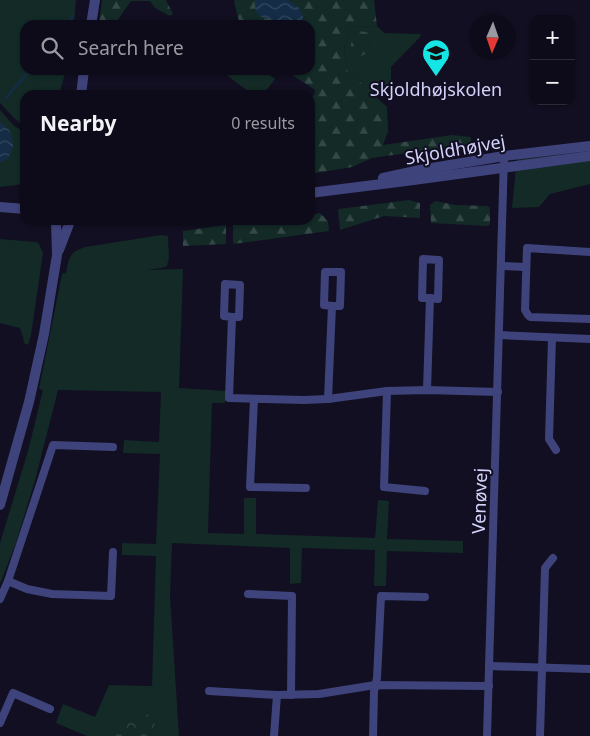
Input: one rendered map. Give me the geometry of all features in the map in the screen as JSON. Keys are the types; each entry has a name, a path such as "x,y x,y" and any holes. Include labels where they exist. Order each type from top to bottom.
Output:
{"street":[{"path":"92,20 95,0"},
{"path":"82,90 83,75"},
{"name":"Skjoldhøjvej","path":"326,191 420,170 504,156 590,146"},
{"name":"Venøvej","path":"487,736 504,156"},
{"name":"Skjoldhøjvej","path":"315,192 590,156"},
{"path":"0,207 20,209"},
{"path":"0,505 18,444 44,334 56,255 56,225"},
{"path":"56,255 71,225"},
{"path":"590,252 527,248 526,267 526,310 528,315 533,317 590,319"},
{"path":"423,259 439,260 438,299 430,298 422,298 423,259"},
{"path":"501,266 526,267"},
{"path":"325,272 340,272 340,306 332,306 324,305 325,272"},
{"path":"225,284 240,285 239,317 232,317 224,316 225,284"},
{"path":"426,390 430,298"},
{"path":"328,399 332,306"},
{"path":"232,317 229,398 304,400 328,399 387,391 498,392"},
{"path":"499,335 590,339"},
{"path":"552,338 549,438 556,450"},
{"path":"387,391 384,487 425,490"},
{"path":"254,399 250,487 306,488"},
{"path":"0,599 8,581 53,445 113,447"},
{"path":"8,581 28,589 52,594 111,596 113,552"},
{"path":"540,736 545,568 553,558"},
{"path":"248,594 292,596 291,694"},
{"path":"373,736 381,596 425,597"},
{"path":"490,666 590,669"},
{"path":"209,691 319,694 375,685 489,686"},
{"path":"0,723 13,693 50,709"},
{"path":"274,736 277,694"}],"green space":[{"path":"0,0 76,0 74,20 20,20 20,75 65,75 60,90 20,90 20,123 0,103"},
{"path":"102,0 166,0 173,14 170,16 155,8 150,1 131,1 118,20 100,20"},
{"path":"235,0 374,0 377,26 350,27 344,48 347,70 387,107 388,131 383,145 452,135 471,137 471,144 372,158 352,167 315,173 315,90 292,75 315,75 315,20 239,20"},
{"path":"377,26 384,33 421,34 391,67 391,87 371,93 347,70 344,48 350,27"},
{"path":"360,31 374,34 377,37 372,50 356,59 352,57 352,42 354,35"},
{"path":"227,75 270,75 275,79 267,90 246,90"},
{"path":"0,110 14,126 20,129 20,185 0,187"},
{"path":"590,146 590,184 550,194 539,207 512,208 517,157"},
{"path":"409,200 420,203 420,218 384,216 340,230 339,209"},
{"path":"435,201 456,205 487,206 490,208 490,224 488,226 431,223 430,205"},
{"path":"320,213 328,221 329,231 233,244 233,225 315,225 315,214"},
{"path":"226,225 226,244 183,246 183,231"},
{"path":"161,235 168,236 169,257 167,266 147,270 183,269 179,388 226,391 225,403 212,403 208,533 244,534 244,498 256,498 256,534 375,538 378,500 389,501 387,539 463,541 463,553 387,551 386,586 374,586 375,550 302,548 301,583 290,584 290,548 172,543 170,596 179,736 87,736 56,723 63,704 95,717 109,685 152,686 156,556 122,555 122,543 156,544 160,454 123,453 124,440 159,442 161,392 58,390 36,477 16,543 0,584 0,543 28,451 43,390 39,389 62,274 66,273 71,256 76,251 85,247"},
{"path":"0,239 36,242 43,253 28,345 24,343 20,328 0,323"},
{"path":"149,714 154,721 157,736 116,736 114,726"}],"water":[{"path":"255,0 288,0 299,8 303,19 274,20 261,17 256,12"},
{"path":"0,122 10,131 13,145 7,159 0,163"}],"waterway":[{"path":"70,20 73,16"},
{"path":"5,99 26,75"}],"place":[{"name":"Skjoldhøjskolen","path":"436,77"}]}
